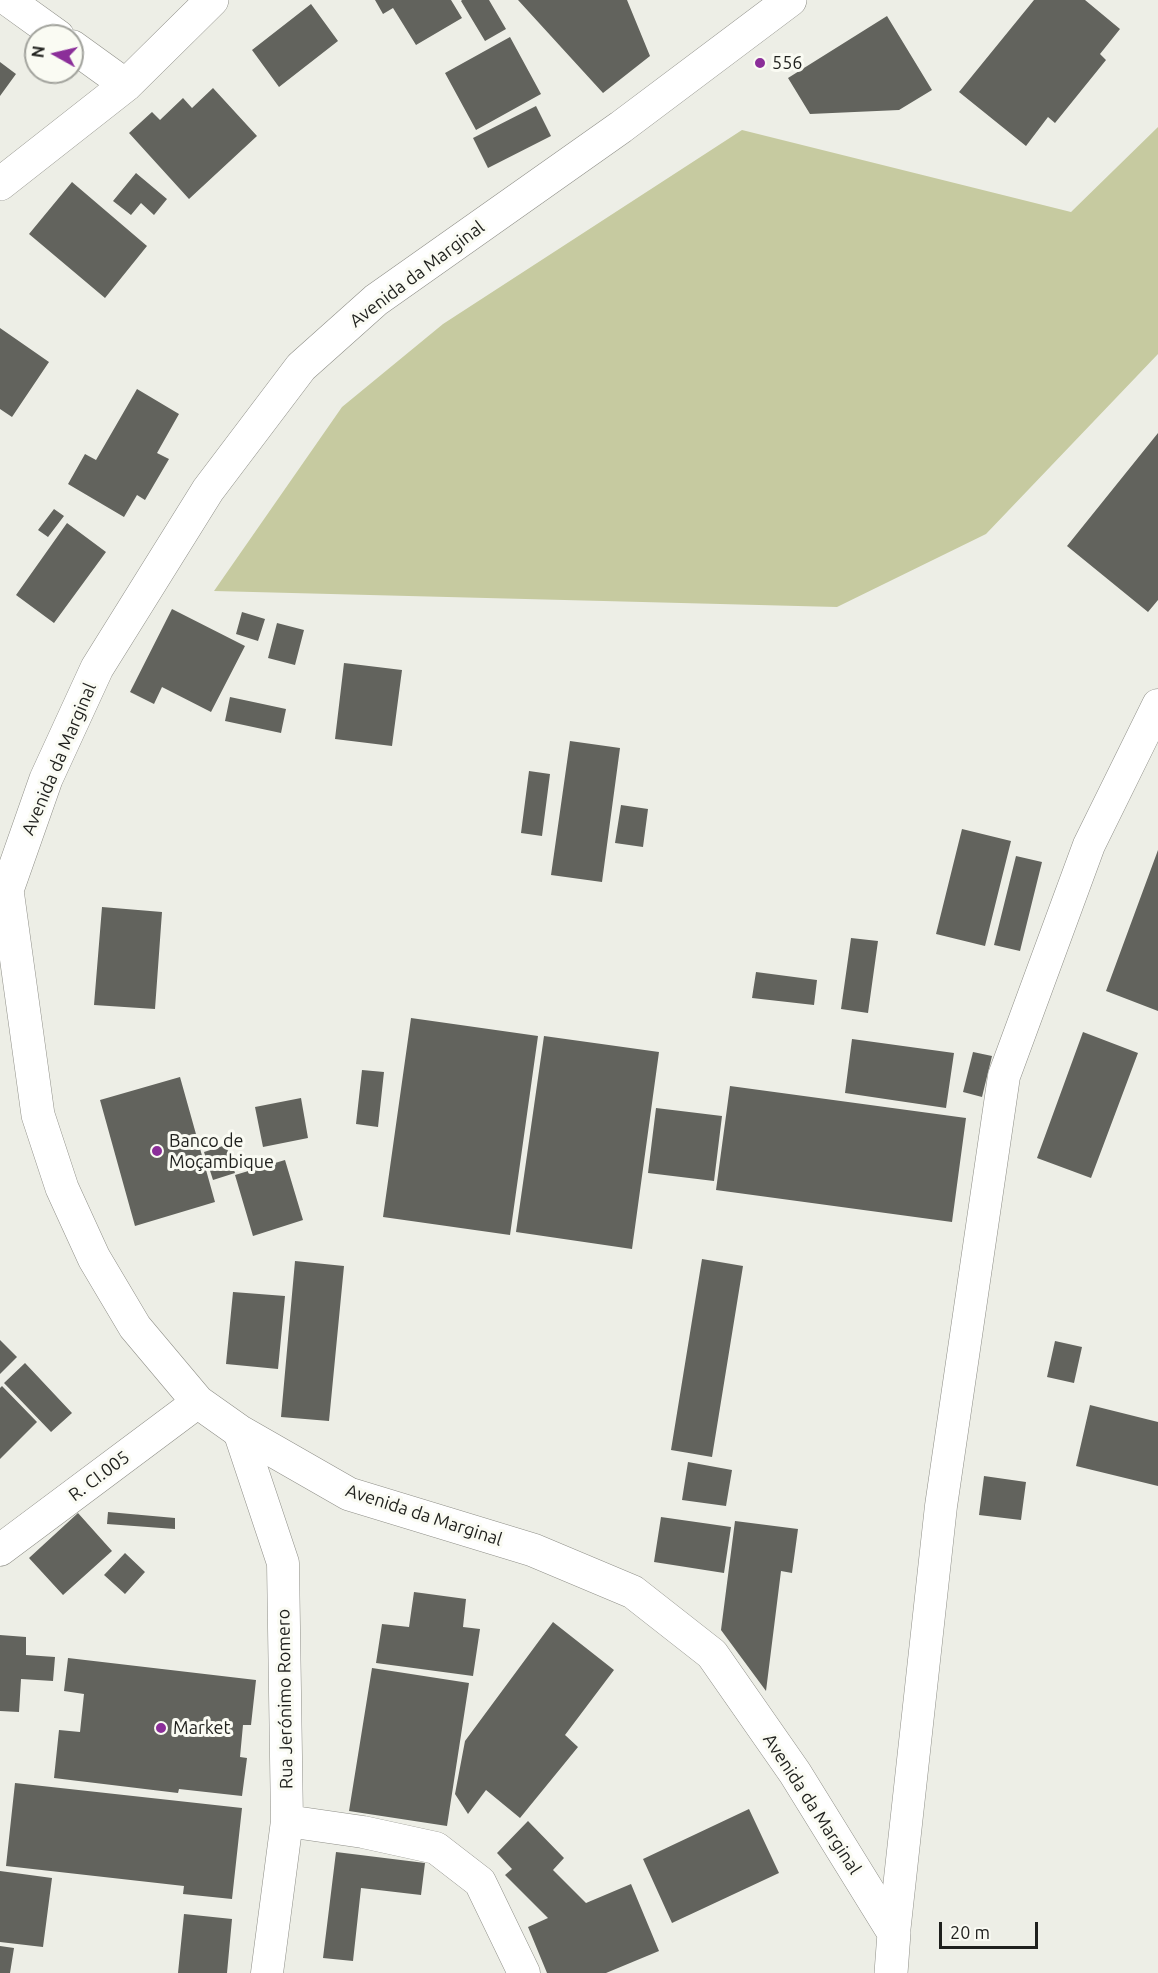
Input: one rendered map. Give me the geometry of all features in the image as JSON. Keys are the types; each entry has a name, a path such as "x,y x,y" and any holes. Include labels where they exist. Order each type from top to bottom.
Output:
{"street":[{"path":"8,0 41,24"},
{"path":"0,184 126,85 212,0"},
{"name":"Avenida da Marginal","path":"790,0 621,127 376,300 301,367 208,490 97,668 46,779 4,889 38,1115 62,1188 94,1258 135,1327 198,1402 239,1431 349,1494 533,1550 633,1592 712,1654 795,1773 894,1933"},
{"path":"84,55 126,85"},
{"path":"891,1973 941,1506 1004,1076 1089,845 1158,705"},
{"name":"R. CI.005","path":"0,1550 198,1402"},
{"name":"Rua Jerónimo Romero","path":"239,1431 283,1563 287,1821 267,1973"},
{"path":"287,1821 363,1832 436,1848 480,1882 524,1973"}],"green space":[{"path":"1158,127 1158,354 986,534 837,607 214,591 342,407 443,324 742,130 1071,212"}],"building":[{"path":"375,0 451,0 462,18 416,45 393,8 383,14"},
{"path":"462,0 489,0 506,29 485,41"},
{"path":"518,0 627,0 650,56 603,93"},
{"path":"1034,0 1085,0 1120,29 1100,54 1106,60 1055,123 1048,117 1026,146 959,92"},
{"path":"311,4 338,41 279,87 252,50"},
{"path":"887,16 932,90 899,110 810,114 788,78"},
{"path":"510,37 541,94 476,130 445,73"},
{"path":"0,62 16,74 0,96"},
{"path":"213,88 257,136 189,199 129,133 152,112 160,120 183,98 192,108"},
{"path":"536,106 551,136 488,168 473,138"},
{"path":"136,173 167,199 154,215 141,203 131,215 113,201"},
{"path":"72,182 147,246 105,298 29,234"},
{"path":"0,328 49,362 12,417 0,409"},
{"path":"137,389 179,414 157,453 169,459 145,500 137,495 124,517 68,484 85,454 96,460"},
{"path":"1158,433 1158,600 1148,612 1067,546"},
{"path":"54,509 64,516 48,537 38,530"},
{"path":"67,523 106,552 54,623 16,595"},
{"path":"172,609 245,646 211,712 162,687 154,704 130,692"},
{"path":"242,612 265,619 258,641 236,634"},
{"path":"277,623 304,630 295,665 268,658"},
{"path":"344,663 402,670 392,746 335,739"},
{"path":"230,697 286,709 281,733 225,721"},
{"path":"570,741 620,748 602,882 551,875"},
{"path":"529,771 550,774 542,836 521,833"},
{"path":"621,805 648,809 643,847 615,843"},
{"path":"962,829 1011,841 985,946 936,934"},
{"path":"1158,850 1158,1011 1106,991"},
{"path":"1016,856 1042,862 1020,951 994,945"},
{"path":"102,907 162,912 155,1009 94,1005"},
{"path":"851,938 878,941 868,1013 841,1009"},
{"path":"756,972 817,980 814,1005 752,998"},
{"path":"411,1018 538,1036 510,1235 383,1217"},
{"path":"1083,1032 1138,1053 1091,1178 1037,1158"},
{"path":"544,1036 659,1052 632,1249 516,1232"},
{"path":"852,1039 954,1053 946,1108 845,1093"},
{"path":"973,1052 992,1056 982,1097 963,1092"},
{"path":"362,1070 384,1072 378,1127 356,1124"},
{"name":"Banco de Moçambique","path":"180,1077 215,1202 135,1226 100,1100"},
{"path":"730,1086 966,1118 952,1222 716,1190"},
{"path":"301,1098 308,1138 263,1147 255,1107"},
{"path":"656,1108 722,1116 714,1181 648,1173"},
{"path":"226,1145 235,1173 213,1180 204,1152"},
{"path":"285,1160 303,1220 253,1236 235,1175"},
{"path":"702,1259 743,1266 712,1457 671,1450"},
{"path":"295,1261 344,1266 329,1421 281,1417"},
{"path":"233,1292 285,1296 278,1369 226,1364"},
{"path":"0,1340 17,1357 0,1374"},
{"path":"1055,1341 1082,1347 1074,1383 1047,1377"},
{"path":"25,1363 72,1413 51,1432 4,1383"},
{"path":"2,1386 37,1422 0,1459 0,1388"},
{"path":"1090,1405 1158,1422 1158,1486 1076,1466"},
{"path":"688,1462 732,1470 726,1506 682,1500"},
{"path":"984,1476 1026,1482 1021,1520 979,1515"},
{"path":"108,1512 175,1518 175,1529 107,1524"},
{"path":"78,1513 112,1551 63,1595 29,1558"},
{"path":"661,1517 731,1527 724,1573 654,1562"},
{"path":"735,1521 798,1529 792,1573 781,1571 766,1691 721,1630"},
{"path":"125,1553 145,1572 125,1594 104,1575"},
{"path":"414,1592 466,1599 463,1627 480,1629 473,1676 376,1663 382,1624 409,1627"},
{"path":"553,1622 614,1670 565,1735 578,1747 520,1818 486,1790 468,1814 455,1794 465,1741"},
{"path":"0,1635 26,1637 26,1655 55,1657 53,1681 21,1679 19,1712 0,1711"},
{"name":"Market","path":"68,1658 256,1680 251,1725 243,1725 240,1757 247,1758 242,1796 179,1789 178,1793 54,1778 59,1730 80,1732 84,1694 64,1691"},
{"path":"372,1668 469,1683 447,1826 349,1811"},
{"path":"15,1783 242,1808 232,1899 183,1894 184,1886 6,1866"},
{"path":"749,1809 779,1873 672,1923 643,1859"},
{"path":"528,1821 564,1858 553,1870 586,1903 631,1884 659,1951 606,1973 547,1973 528,1927 548,1918 505,1875 512,1869 497,1853"},
{"path":"336,1852 425,1863 421,1895 361,1888 353,1961 323,1958"},
{"path":"0,1871 52,1878 43,1947 0,1942"},
{"path":"184,1914 232,1919 227,1973 178,1973"},
{"path":"0,1946 14,1948 10,1973 0,1973"}],"place":[{"name":"556","path":"760,63"},
{"name":"Banco de Moçambique","path":"157,1151"},
{"name":"Market","path":"161,1728"}]}
